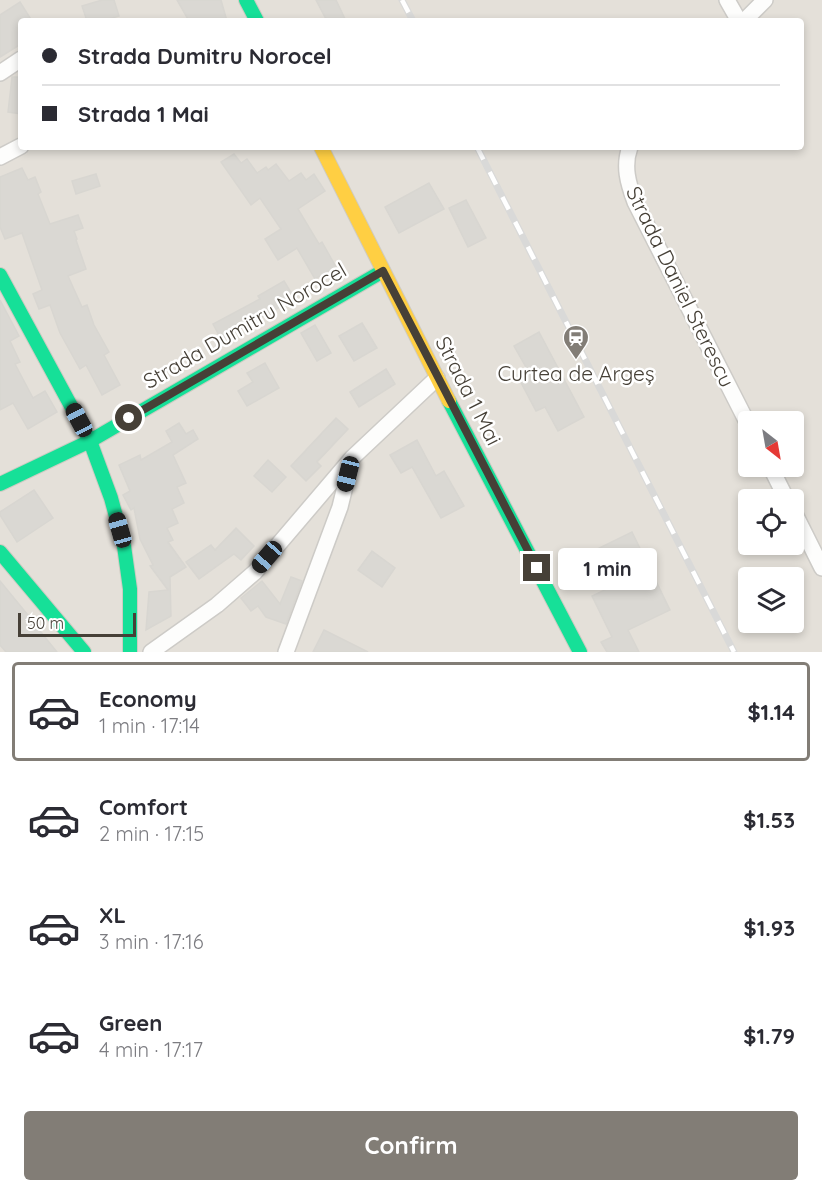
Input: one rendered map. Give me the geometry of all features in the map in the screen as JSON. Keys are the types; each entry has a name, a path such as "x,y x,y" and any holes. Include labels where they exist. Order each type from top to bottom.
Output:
{"street":[{"path":"246,0 255,18"},
{"path":"727,0 737,18"},
{"path":"747,18 765,0"},
{"path":"0,73 18,61"},
{"path":"0,157 18,148"},
{"name":"Strada 1 Mai","path":"322,150 437,378 580,652"},
{"name":"Strada Daniel Sterescu","path":"629,150 627,180 635,202 741,411"},
{"name":"Strada Dumitru Norocel","path":"0,484 90,441 383,271"},
{"path":"0,275 90,441 111,498 124,546 130,589 129,652"},
{"path":"151,652 233,592 255,572 352,458 437,378"},
{"path":"286,652 339,507 352,458"},
{"path":"317,498 339,507"},
{"path":"804,532 822,568"},
{"path":"0,552 84,652"}],"shaded area":[{"path":"0,0 822,0 822,652 0,652"}],"building":[{"path":"102,0 114,0 119,16 86,18 82,6"},
{"path":"177,0 221,0 226,18 187,18"},
{"path":"316,0 336,0 345,18 325,18"},
{"path":"20,2 30,18 18,18 18,46 0,57 0,15"},
{"path":"12,77 18,77 18,114 8,112"},
{"path":"234,154 241,163 247,159 257,173 266,167 268,170 276,164 289,181 301,173 306,180 314,174 325,191 298,209 319,244 322,242 336,267 315,279 297,248 278,260 265,239 281,229 260,198 251,205 221,162"},
{"path":"22,168 28,180 35,177 41,192 38,194 50,224 78,215 83,228 74,231 86,269 68,276 82,307 87,305 94,325 109,352 104,355 120,385 102,395 86,365 80,369 60,333 50,305 39,309 33,294 42,290 22,233 5,239 0,227 0,177"},
{"path":"96,174 100,186 76,194 72,181"},
{"path":"429,183 444,209 399,233 385,207"},
{"path":"466,200 486,238 468,247 449,208"},
{"path":"284,281 295,299 221,339 213,324 260,299 258,296"},
{"path":"0,300 19,336 10,341 20,362 15,364 33,398 45,391 57,412 28,429 13,403 0,410"},
{"path":"362,323 377,348 354,361 339,336"},
{"path":"315,325 331,353 317,361 301,333"},
{"path":"539,332 584,417 558,431 545,407 536,411 517,375 527,369 514,346"},
{"path":"265,363 279,388 247,406 238,391 253,382 247,373"},
{"path":"386,369 395,384 359,407 350,392"},
{"path":"336,418 348,429 317,462 321,466 306,481 291,466"},
{"path":"179,423 186,434 193,430 198,439 173,455 186,483 177,487 184,503 172,509 178,523 167,528 173,540 168,542 186,567 170,577 171,616 146,630 149,592 168,590 150,566 153,565 140,539 134,508 131,510 123,495 130,491 119,465 140,455 141,460 172,442 166,431"},
{"path":"417,440 436,476 444,471 464,506 441,518 412,467 401,473 390,455"},
{"path":"268,460 286,477 272,492 254,476"},
{"path":"34,490 53,518 17,542 0,512"},
{"path":"236,528 254,546 241,560 234,554 199,579 186,562 211,545 215,550"},
{"path":"632,532 670,610 628,630 639,652 607,652 601,642 612,637 592,596 609,588 591,552"},
{"path":"372,551 395,568 382,587 358,570"},
{"path":"291,577 302,581 286,624 266,617 258,606 251,611 241,598 262,581 280,604"},
{"path":"0,581 57,652 6,652 0,645"},
{"path":"324,630 368,652 313,652"}],"railway":[{"path":"402,0 411,18"},
{"path":"479,150 734,652"}],"traffic: fast":[{"path":"246,0 255,18"},
{"path":"0,484 90,441 383,271"},
{"path":"0,275 90,441 111,498 124,546 130,589 130,652"},
{"path":"449,401 580,652"},
{"path":"0,552 84,652"}],"traffic: slow":[{"path":"323,150 449,401"}],"place":[{"name":"Curtea de Argeș","path":"576,361"}],"route":[{"path":"129,418 383,271 537,568"}]}
